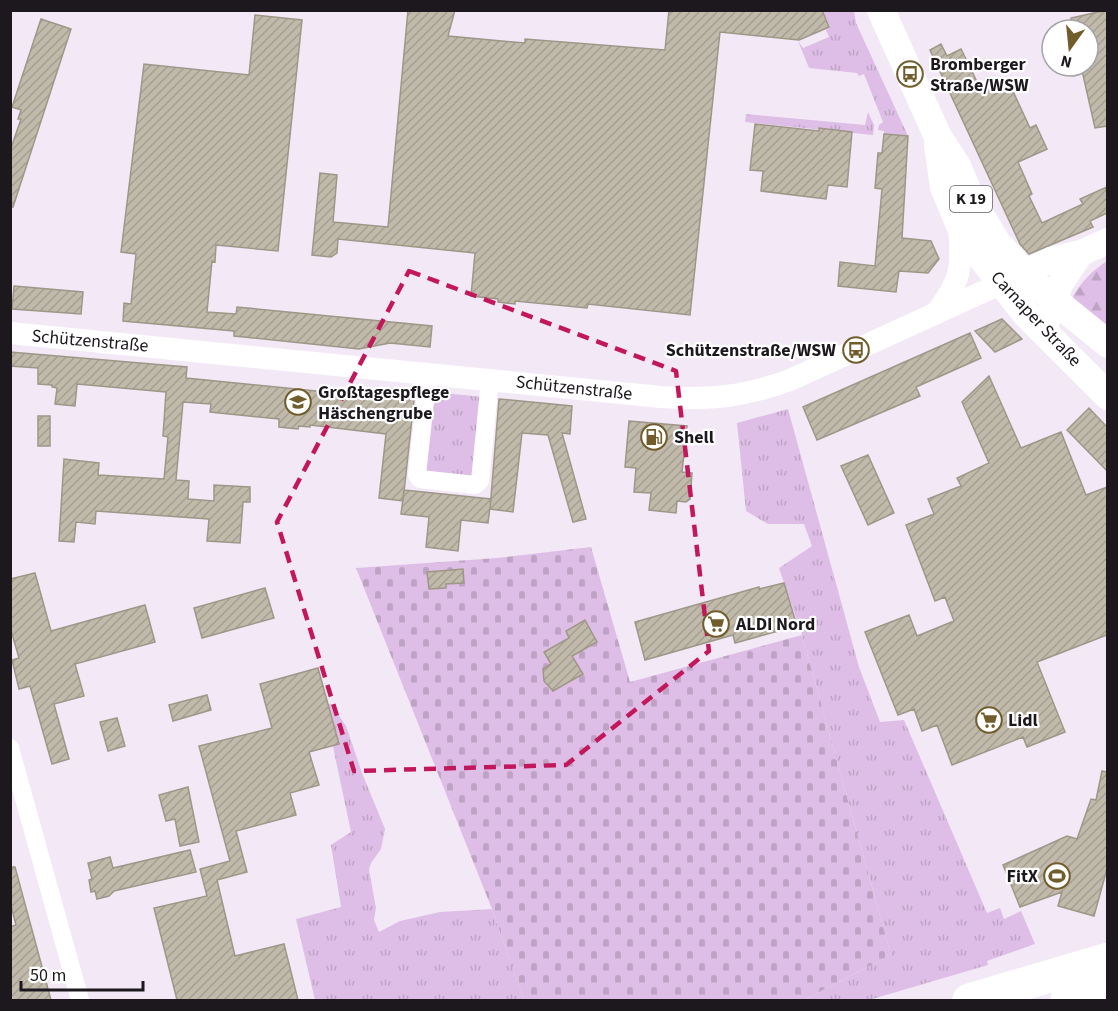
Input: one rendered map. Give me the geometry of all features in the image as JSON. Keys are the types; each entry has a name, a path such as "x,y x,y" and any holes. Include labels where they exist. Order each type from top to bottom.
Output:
{"highway":[{"path":"1060,988 1107,943"},
{"path":"1060,988 1107,958"},
{"path":"969,1000 1060,988 1107,988"}],"main road":[{"name":"Carnaper Straße","path":"881,10 938,137 957,166 970,197 992,236 1026,314 1107,396"},
{"name":"Carnaper Straße","path":"938,137 939,164 944,187 959,223 1012,278 1053,300 1107,345"},
{"name":"Schützenstraße","path":"1012,278 1052,260 1081,253 1107,241"},
{"path":"1045,333 1053,300 1060,284 1081,253"},
{"path":"1095,1000 1107,958"}],"street":[{"path":"936,313 948,297 960,272 959,223"},
{"name":"Schützenstraße","path":"10,333 692,399 728,397 762,390 790,380 1012,278"},
{"path":"428,374 417,475 420,479 475,485 480,481 490,380"},
{"path":"10,748 80,1000"}],"highlighted area":[{"path":"409,271 676,371 709,651 566,765 354,771 277,522"}],"green space":[{"path":"823,11 854,11 856,23 908,136 884,134 884,131 878,130 879,125 883,122 864,74 859,76 857,73 809,68 798,41 803,48 829,37 826,30 830,27"},
{"path":"868,112 874,125 873,135 745,122 746,114 865,125"},
{"path":"1107,261 1107,328 1074,300 1073,296 1088,276"},
{"path":"432,392 484,397 475,476 424,471"},
{"path":"788,409 859,667 880,722 904,720 987,913 1000,908 1004,919 1021,911 1035,944 987,961 988,965 869,1000 804,1000 891,955 802,635 779,568 812,546 804,524 768,524 746,511 737,423"},
{"path":"591,547 630,682 802,635 891,955 804,1000 524,1000 492,909 356,568 497,558"},
{"path":"324,704 331,704 346,726 385,829 381,849 369,870 376,908 374,920 379,932 400,921 440,912 492,909 524,1000 315,1000 296,919 341,907 331,845 351,832"}],"building":[{"path":"408,10 455,10 448,36 525,43 525,39 665,50 669,10 822,10 829,27 799,40 720,32 690,315 588,304 587,308 515,301 515,304 498,302 498,299 471,296 475,253 338,239 337,253 331,257 312,255 320,173 337,175 333,222 388,227"},
{"path":"1107,10 1107,126 1095,128 1084,78 1100,78 1100,18 1071,18"},
{"path":"255,15 302,20 278,251 216,245 215,262 212,261 207,312 236,314 237,307 432,326 430,347 390,343 359,349 234,336 234,331 123,321 124,303 131,304 136,254 121,252 144,64 249,75"},
{"path":"41,19 71,29 13,207 10,206 10,151 21,119 18,119 21,110 12,107"},
{"path":"941,44 947,56 961,49 982,92 992,88 995,94 1011,87 1030,128 1036,125 1047,149 1018,162 1032,194 1029,196 1042,223 1083,204 1080,199 1107,187 1107,213 1090,221 1093,227 1029,254 1020,244 930,50"},
{"path":"755,124 852,132 847,187 828,185 826,199 761,191 763,171 750,170"},
{"path":"884,134 908,136 902,238 931,241 939,259 928,273 899,271 896,292 838,286 840,262 875,266 882,189 875,188 878,153 882,153"},
{"path":"14,286 83,292 81,314 12,309"},
{"path":"1002,319 1022,339 995,352 975,331"},
{"path":"970,333 981,358 916,387 920,396 817,440 803,407"},
{"path":"10,352 187,367 186,378 386,398 387,388 415,391 403,501 379,498 386,434 310,425 310,427 299,426 298,429 279,427 279,419 210,412 211,404 183,402 176,480 189,481 188,499 214,501 214,485 250,487 250,502 243,502 240,543 207,541 209,519 96,511 95,524 76,522 74,542 59,541 64,459 99,463 98,475 164,479 168,437 163,436 166,392 77,384 75,406 55,404 57,388 52,385 38,384 38,368 10,366"},
{"path":"989,376 1021,448 1061,432 1086,495 1107,487 1107,635 1037,662 1065,732 1027,747 1023,737 952,765 937,725 922,731 914,709 898,715 865,632 909,615 917,636 954,621 945,597 935,601 906,525 934,514 928,499 961,486 957,478 989,463 962,402"},
{"path":"499,399 572,406 570,434 562,433 586,519 573,522 548,435 522,433 513,512 490,509"},
{"path":"1089,408 1107,427 1107,471 1067,430"},
{"path":"38,416 50,416 50,446 38,446"},
{"path":"629,421 687,426 682,472 692,473 690,499 686,502 677,501 676,513 649,510 651,493 634,492 636,468 625,467"},
{"path":"868,455 894,513 868,525 841,466"},
{"path":"404,490 491,499 488,523 461,520 458,551 426,547 429,517 401,514"},
{"path":"463,569 464,583 446,584 446,588 429,589 427,572"},
{"path":"35,573 51,631 145,605 155,642 75,664 84,696 54,704 69,759 52,764 30,686 19,689 12,660 19,658 10,627 10,579"},
{"name":"ALDI Nord","path":"784,583 797,626 735,643 733,635 645,660 635,622 759,587 759,589"},
{"path":"265,588 274,618 202,638 194,608"},
{"path":"585,620 597,642 572,656 583,674 553,691 544,681 543,669 551,664 544,652 569,638 566,631"},
{"path":"318,668 339,744 309,752 319,785 290,793 296,815 236,831 247,872 217,880 235,956 284,944 298,1000 177,1000 154,908 207,896 200,869 230,861 199,746 272,728 260,684"},
{"path":"207,695 211,710 173,721 169,705"},
{"path":"117,718 125,746 108,751 100,722"},
{"name":"FitX","path":"1102,771 1107,772 1107,869 1094,916 1058,906 1062,892 1020,907 1003,865 1067,836 1077,839 1091,799 1096,800"},
{"path":"188,787 199,842 180,846 175,819 166,821 159,795"},
{"path":"190,850 196,872 114,891 109,896 97,899 95,891 91,892 89,880 92,879 88,863 110,857 113,868"},
{"path":"10,867 15,867 51,1000 10,1000 10,927 16,925 10,902"}],"place":[{"name":"Bromberger Straße/WSW","path":"910,74"},
{"name":"Schützenstraße/WSW","path":"856,350"},
{"name":"Großtagespflege Häschengrube","path":"298,402"},
{"name":"Shell","path":"654,437"},
{"name":"ALDI Nord","path":"716,624"},
{"name":"Lidl","path":"989,720"},
{"name":"FitX","path":"1057,876"}]}
